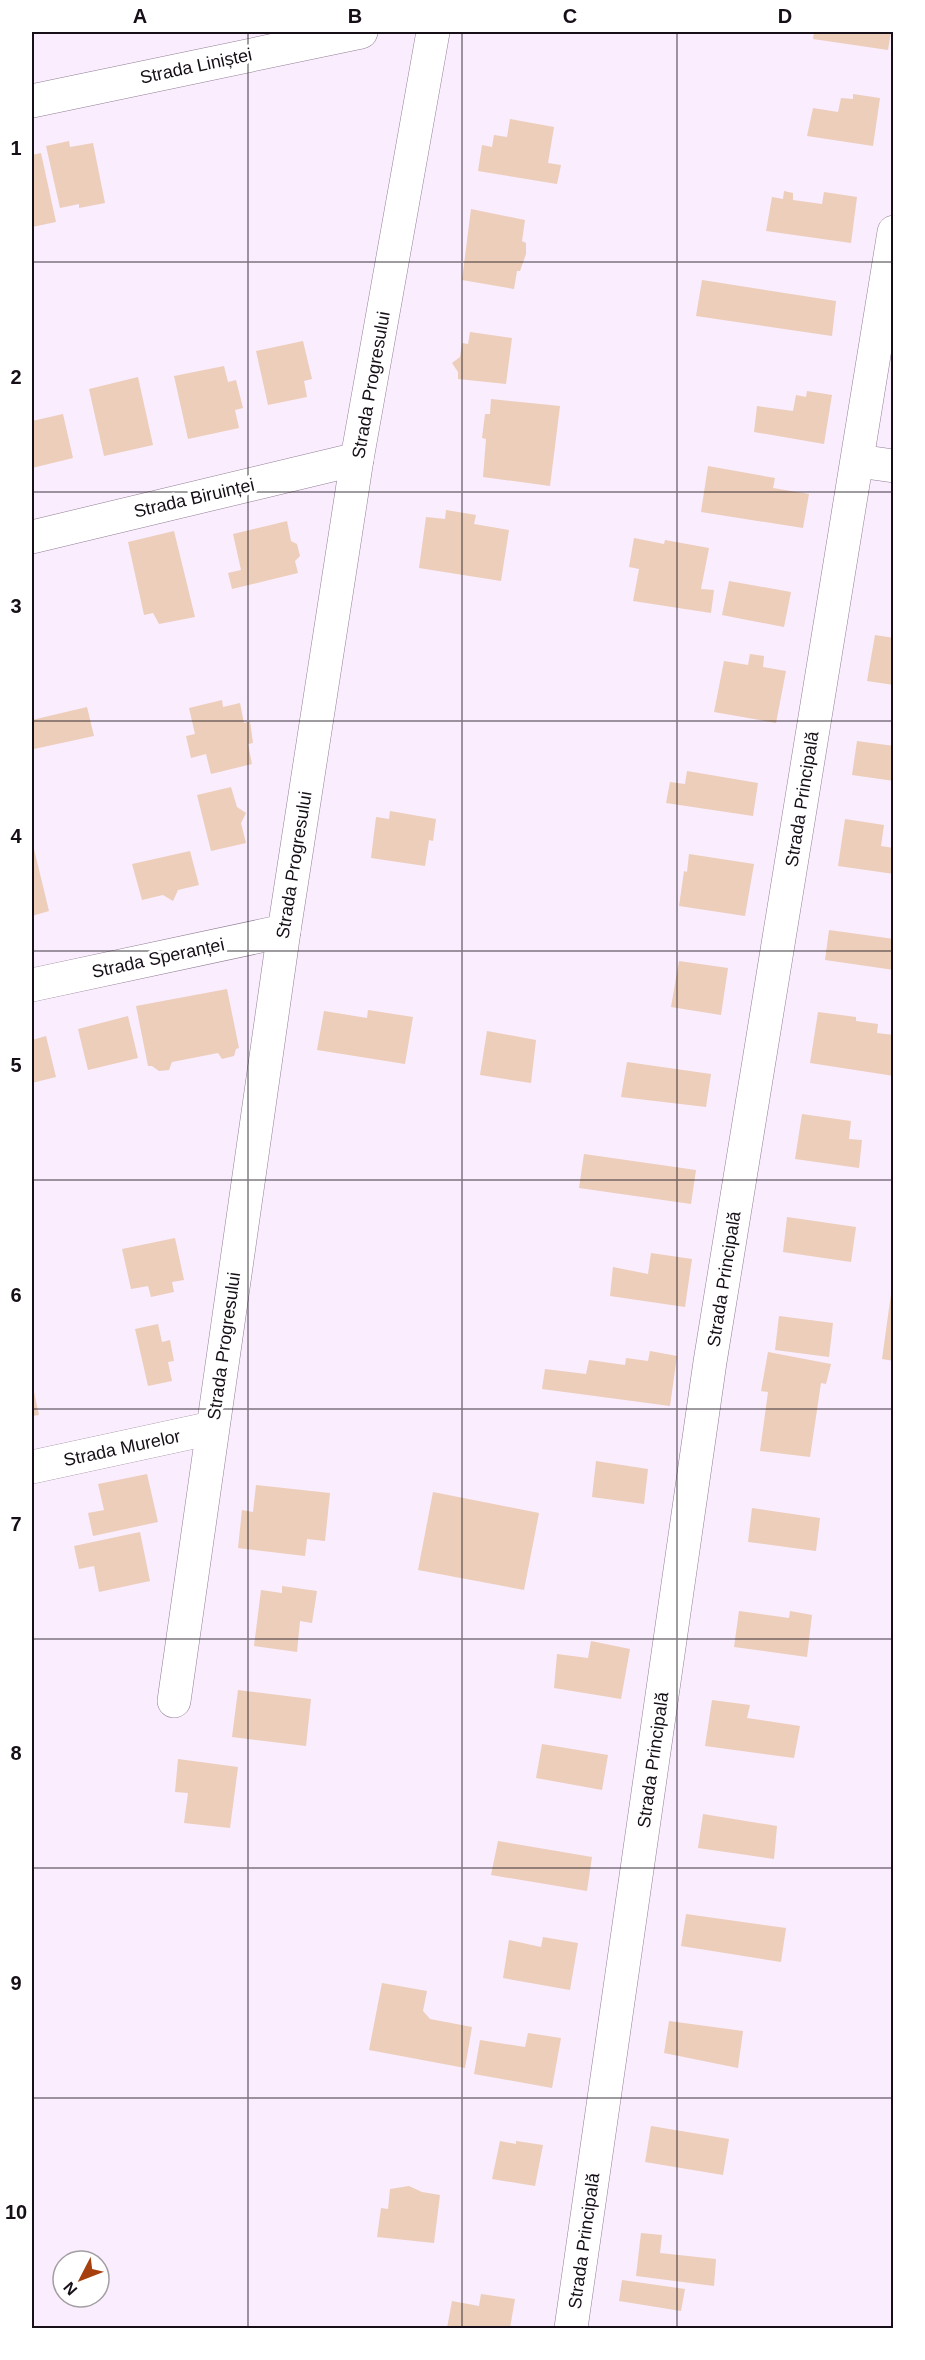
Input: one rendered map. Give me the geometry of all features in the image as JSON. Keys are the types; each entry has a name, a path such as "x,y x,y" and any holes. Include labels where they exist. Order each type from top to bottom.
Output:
{"street":[{"name":"Strada Liniștei","path":"32,101 362,32"},
{"name":"Strada Progresului","path":"174,1701 284,931 357,459 433,32"},
{"name":"Strada Principală","path":"571,2328 710,1362 894,232"},
{"name":"Strada Biruinței","path":"32,537 357,459"},
{"path":"858,461 894,466"},
{"name":"Strada Speranței","path":"32,985 284,931"},
{"name":"Strada Murelor","path":"32,1467 212,1428"}],"building":[{"path":"814,32 891,32 888,50 813,39"},
{"path":"853,94 880,98 873,146 807,136 813,108 838,112 841,98 853,99"},
{"path":"510,119 554,127 548,163 561,165 557,184 478,171 482,145 492,147 494,135 507,137"},
{"path":"69,141 70,147 93,143 105,203 79,208 79,204 60,208 46,146"},
{"path":"41,153 56,222 32,227 32,155"},
{"path":"784,191 793,193 793,200 822,204 824,192 857,197 851,243 766,231 772,197 783,199"},
{"path":"471,209 525,220 522,241 526,243 526,254 520,271 517,271 514,289 462,280"},
{"path":"702,280 836,301 832,336 696,316"},
{"path":"470,332 512,338 506,384 458,379 458,372 452,363 460,357 462,343 468,344"},
{"path":"303,341 312,379 304,381 307,397 268,405 256,351"},
{"path":"224,366 228,382 236,380 243,408 235,410 239,428 188,439 174,376"},
{"path":"138,377 153,445 104,456 89,389"},
{"path":"807,391 832,395 824,444 754,432 757,406 793,411 796,395 806,397"},
{"path":"491,399 560,406 550,486 483,477 486,439 482,438 485,414 490,414"},
{"path":"63,414 73,458 32,468 32,421"},
{"path":"708,466 775,478 773,488 809,494 803,528 701,512"},
{"path":"446,510 476,515 474,524 509,530 501,581 419,568 426,517 445,519"},
{"path":"287,521 291,541 297,544 300,556 295,561 298,573 232,589 228,573 241,570 233,534"},
{"path":"174,531 195,617 159,624 153,613 144,615 128,542"},
{"path":"634,538 664,544 665,540 709,548 701,589 714,590 711,613 633,601 639,569 629,567"},
{"path":"729,581 791,592 784,627 722,615"},
{"path":"875,635 894,638 894,685 867,681"},
{"path":"750,654 764,656 763,667 786,671 776,723 714,712 724,661 748,665"},
{"path":"222,700 223,707 240,703 244,723 250,721 253,743 248,744 252,764 211,774 206,754 191,758 186,736 195,734 189,708"},
{"path":"87,707 94,736 34,749 32,720"},
{"path":"857,741 894,746 894,781 852,775"},
{"path":"687,771 758,783 753,816 666,803 670,782 685,784"},
{"path":"231,787 237,807 246,813 241,823 246,843 211,851 197,795"},
{"path":"390,811 436,819 433,841 429,840 425,866 371,858 376,817 389,819"},
{"path":"845,819 884,825 881,846 894,848 894,874 838,866"},
{"path":"32,846 49,911 32,916"},
{"path":"190,851 199,885 178,890 173,901 163,895 142,900 132,864"},
{"path":"689,854 754,864 745,916 679,906"},
{"path":"829,930 894,939 894,970 825,960"},
{"path":"679,961 728,968 721,1015 671,1007"},
{"path":"227,989 239,1048 236,1049 234,1056 222,1059 218,1053 172,1062 169,1070 159,1071 148,1066 136,1006"},
{"path":"368,1010 413,1017 405,1064 317,1050 324,1011 367,1018"},
{"path":"818,1012 856,1017 856,1021 878,1024 877,1033 894,1035 894,1076 810,1063"},
{"path":"128,1016 138,1058 88,1070 78,1029"},
{"path":"487,1031 536,1040 531,1083 480,1075"},
{"path":"46,1036 56,1077 32,1083 32,1040"},
{"path":"627,1062 711,1074 706,1107 621,1097"},
{"path":"802,1114 851,1121 849,1139 862,1140 859,1168 795,1159"},
{"path":"584,1154 696,1170 691,1204 579,1188"},
{"path":"787,1217 856,1227 851,1262 783,1252"},
{"path":"175,1238 184,1280 172,1282 174,1292 151,1297 148,1286 131,1289 122,1249"},
{"path":"651,1253 692,1259 685,1307 610,1296 613,1267 648,1274"},
{"path":"892,1287 894,1287 894,1361 882,1359"},
{"path":"779,1316 833,1323 829,1357 775,1350"},
{"path":"158,1324 162,1342 170,1340 174,1361 168,1362 172,1381 148,1386 135,1329"},
{"path":"650,1351 677,1356 670,1406 542,1389 545,1369 586,1374 589,1360 625,1365 626,1358 648,1361"},
{"path":"768,1352 831,1364 826,1384 821,1383 810,1457 760,1451 768,1392 761,1391"},
{"path":"32,1383 39,1415 32,1416"},
{"path":"596,1461 648,1469 644,1504 592,1497"},
{"path":"147,1474 158,1522 93,1536 88,1513 104,1510 98,1484"},
{"path":"256,1485 330,1493 325,1541 307,1539 305,1556 238,1548 242,1510 253,1512"},
{"path":"433,1492 539,1513 524,1590 418,1570"},
{"path":"752,1508 820,1518 816,1551 748,1542"},
{"path":"140,1532 150,1581 99,1592 94,1566 79,1569 74,1546"},
{"path":"282,1586 317,1591 312,1623 300,1621 297,1652 254,1646 261,1590 282,1593"},
{"path":"739,1611 789,1618 790,1611 812,1615 807,1657 734,1647"},
{"path":"591,1641 630,1649 621,1699 554,1688 557,1654 588,1658"},
{"path":"238,1690 311,1699 306,1746 232,1737"},
{"path":"712,1700 750,1705 747,1718 800,1726 794,1758 705,1746"},
{"path":"542,1744 608,1755 602,1790 536,1778"},
{"path":"178,1759 238,1767 230,1828 184,1823 188,1793 175,1792"},
{"path":"703,1814 777,1826 774,1859 698,1848"},
{"path":"498,1841 592,1857 587,1891 491,1875"},
{"path":"686,1914 786,1928 781,1962 681,1946"},
{"path":"543,1937 578,1943 570,1990 503,1978 509,1940 541,1947"},
{"path":"382,1983 427,1991 423,2011 430,2019 472,2027 465,2068 369,2050"},
{"path":"669,2021 743,2031 738,2068 664,2053"},
{"path":"528,2033 561,2038 552,2088 474,2074 480,2040 525,2047"},
{"path":"651,2126 729,2139 723,2175 645,2162"},
{"path":"500,2141 543,2145 535,2186 492,2179"},
{"path":"409,2186 422,2192 440,2195 434,2243 377,2237 381,2208 388,2209 390,2189"},
{"path":"641,2233 662,2235 660,2253 716,2259 714,2286 636,2276"},
{"path":"622,2280 685,2289 681,2311 619,2301"},
{"path":"481,2294 515,2299 510,2328 447,2328 452,2301 479,2306"}]}
